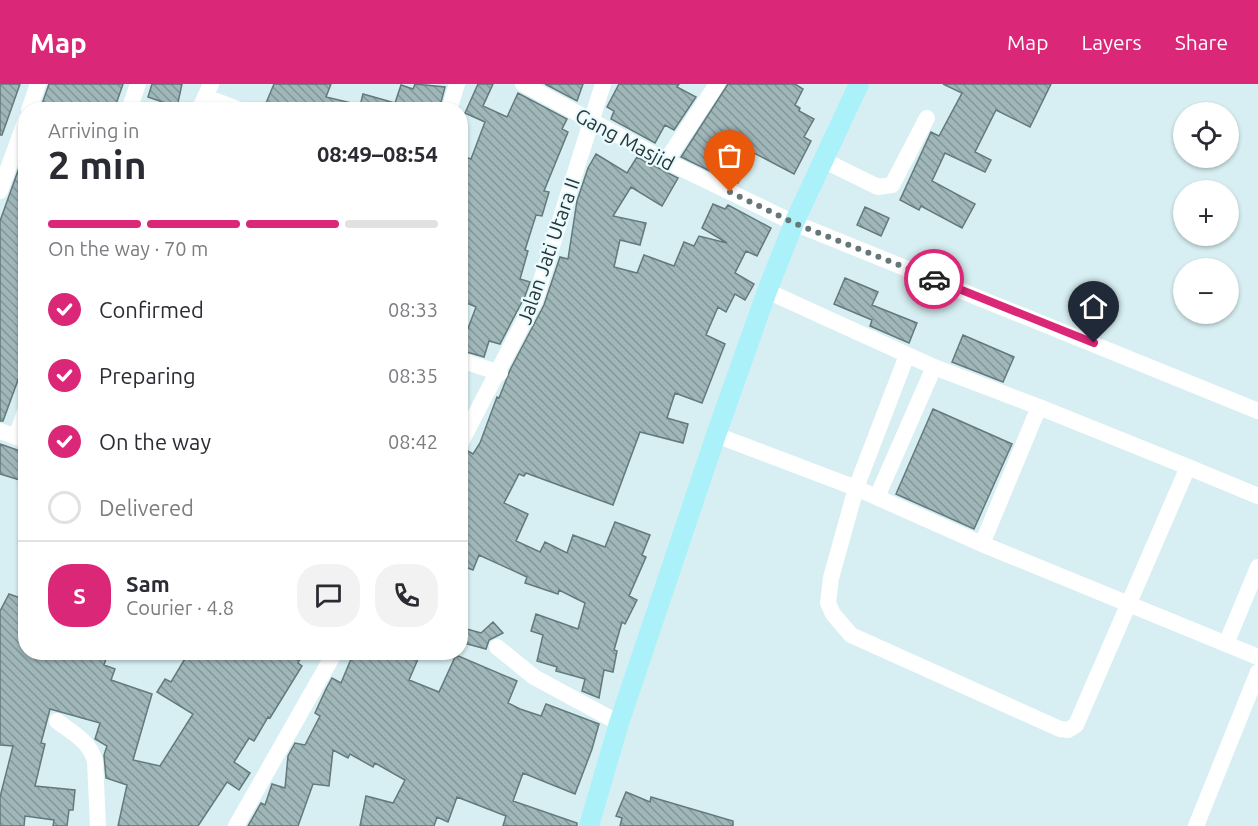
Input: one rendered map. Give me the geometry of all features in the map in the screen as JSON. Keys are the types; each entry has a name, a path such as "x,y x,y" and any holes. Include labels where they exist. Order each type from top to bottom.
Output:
{"main road":[{"path":"589,826 619,723 767,291 794,223 859,84"}],"street":[{"path":"32,102 38,84"},
{"path":"132,102 138,84"},
{"path":"451,102 457,84"},
{"name":"Gang Masjid","path":"523,84 591,123 794,223 1258,411"},
{"name":"Jalan Jati Utara II","path":"468,430 500,373 535,300 603,84"},
{"path":"666,161 717,84"},
{"path":"823,160 878,187 892,185 927,118"},
{"path":"0,191 18,141"},
{"path":"767,291 934,367 1258,496"},
{"path":"907,355 855,488 831,578 828,603 841,626 851,635 1060,729 1068,730 1076,725 1188,467"},
{"path":"468,363 500,373"},
{"path":"877,497 934,367"},
{"path":"982,544 1039,407"},
{"path":"716,435 877,497 982,544 1258,657"},
{"path":"1226,644 1258,567"},
{"path":"497,647 534,676 619,723"},
{"path":"236,826 330,660"},
{"path":"1196,826 1258,672"},
{"path":"57,721 86,742 93,752 96,761 98,826"}],"building":[{"path":"0,84 20,84 2,135 0,135"},
{"path":"49,84 123,84 117,102 43,102"},
{"path":"152,84 182,84 178,102 162,102 148,97"},
{"path":"274,84 331,84 326,97 347,102 266,102"},
{"path":"415,84 445,87 441,102 395,102 401,85 413,89"},
{"path":"478,84 493,84 483,106 507,117 518,93 567,119 562,129 568,132 544,191 549,192 542,216 536,215 525,250 528,251 520,279 530,282 525,296 500,344 489,341 484,357 468,352 468,328 476,307 468,304 468,158 471,159 485,122 468,114 468,106"},
{"path":"545,84 583,84 577,101"},
{"path":"619,84 679,84 677,87 696,97 674,130 665,125 655,143 611,119 614,111 607,107"},
{"path":"728,84 795,84 803,89 795,105 800,108 799,111 814,119 804,137 811,141 794,174 754,153 738,183 712,168 710,171 681,157"},
{"path":"943,84 1051,84 1030,127 996,110 975,152 991,160 985,172 945,153 932,181 975,204 962,228 921,206 919,210 900,200 931,132 939,136 962,93"},
{"path":"363,94 391,102 361,102"},
{"path":"596,154 627,173 637,157 678,178 662,206 631,187 613,216 646,223 640,245 620,240 614,267 637,273 644,255 674,266 684,242 694,246 699,236 727,243 702,228 713,204 725,209 728,205 771,228 757,256 746,251 735,273 754,284 745,300 735,294 726,312 718,307 706,335 725,344 702,403 675,393 667,418 688,424 683,443 640,432 613,505 526,473 524,476 519,474 504,503 528,514 516,541 540,552 545,542 567,553 573,535 605,547 615,522 650,535 642,555 646,557 629,596 637,600 625,624 622,622 614,650 617,651 613,672 604,670 599,698 582,691 585,679 556,671 557,667 537,661 543,635 531,631 536,614 578,629 585,603 559,590 558,594 525,583 527,577 479,555 473,570 468,568 468,451 473,454 480,443 497,397 499,398 510,370 544,305 560,257 568,259 577,201 588,168"},
{"path":"18,171 18,380 3,421 0,421 0,221"},
{"path":"865,207 889,218 881,236 857,225"},
{"path":"845,278 878,292 872,305 917,323 909,343 870,326 872,320 834,304"},
{"path":"963,335 1014,357 1003,382 952,362"},
{"path":"933,409 1012,444 974,529 896,494"},
{"path":"0,444 18,450 18,480 0,474"},
{"path":"9,594 18,597 18,660 106,660 104,665 115,669 111,680 152,694 133,760 160,766 193,714 157,692 165,679 171,682 184,660 300,660 298,663 302,666 254,741 249,738 234,762 250,773 239,790 227,782 198,826 118,826 127,785 106,778 104,755 107,746 95,739 100,723 50,709 41,743 45,744 35,786 75,790 73,810 69,810 67,826 53,826 54,820 25,816 24,826 0,826 0,797 13,746 0,745 0,611"},
{"path":"493,622 503,633 489,640 486,649 468,644 468,629 481,633"},
{"path":"351,660 418,660 409,680 439,692 454,660 468,660 517,681 508,703 520,709 541,716 546,704 599,724 575,794 523,773 513,801 577,823 577,826 503,826 506,816 457,797 448,822 437,817 434,826 360,826 366,796 393,803 405,780 375,763 373,767 350,754 348,758 333,750 329,786 313,784 298,826 248,826 261,803 265,805 272,784 285,788 288,756 295,743 305,745 320,716 315,713 332,678 341,683"},
{"path":"626,792 650,802 651,797 733,821 733,826 620,826 622,818 616,816"}],"way so far":[{"path":"730,192 794,223 934,279"}],"route":[{"path":"934,279 1094,343"}]}
